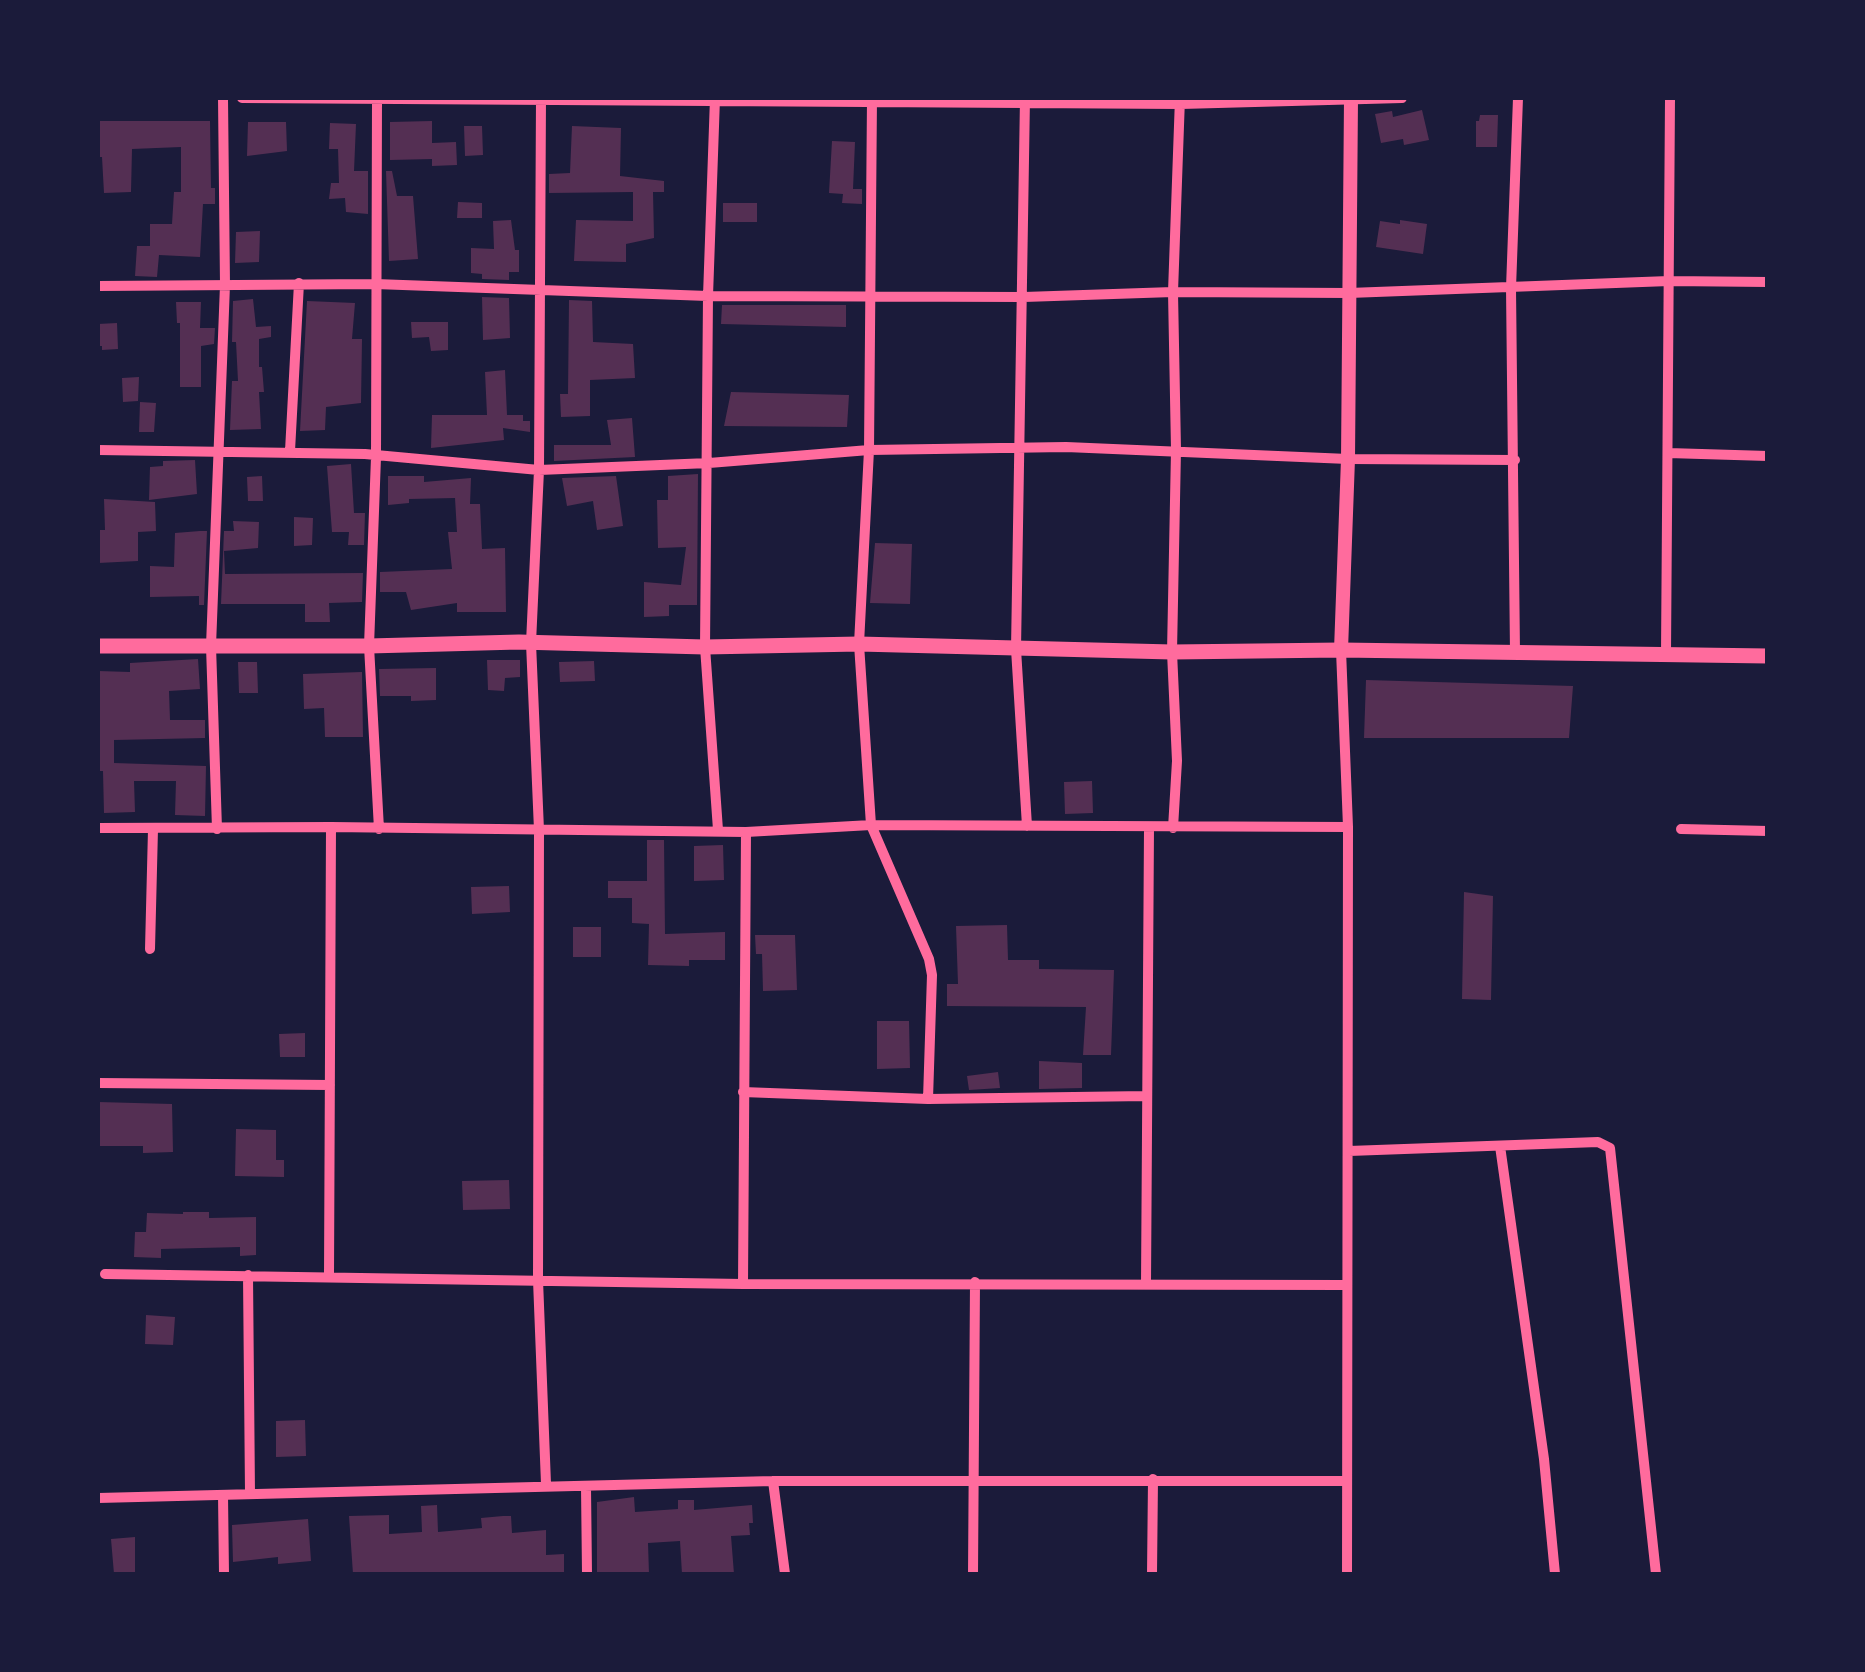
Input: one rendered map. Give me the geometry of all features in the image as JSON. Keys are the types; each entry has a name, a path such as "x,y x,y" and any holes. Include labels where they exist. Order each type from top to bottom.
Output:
{"main road":[{"path":"98,646 859,644 1172,652 1341,650 1768,656"}],"street":[{"path":"217,829 211,646 224,285 224,98"},
{"path":"242,98 1402,98"},
{"path":"541,98 539,470 531,643 540,830 538,1280 546,1484"},
{"path":"1347,1574 1348,827 1341,650 1348,459 1351,98"},
{"path":"1515,652 1511,288 1518,98"},
{"path":"1666,653 1670,98"},
{"path":"377,99 376,457 368,646 378,829"},
{"path":"872,99 870,450 859,644 870,826 929,960 932,994 928,1099"},
{"path":"715,100 708,296 706,647 718,830"},
{"path":"1025,100 1016,649 1027,826"},
{"path":"1173,828 1177,761 1172,652 1176,450 1173,292 1180,101"},
{"path":"98,286 375,284 708,296 1024,296 1768,282"},
{"path":"290,450 298,284"},
{"path":"98,450 290,450 539,470 709,463 870,450 1176,450 1348,459 1515,460"},
{"path":"1668,454 1768,456"},
{"path":"98,828 746,832 870,826 1348,827"},
{"path":"329,1275 331,827"},
{"path":"1146,1284 1150,828"},
{"path":"150,949 153,829"},
{"path":"1681,829 1768,830"},
{"path":"743,1284 746,832"},
{"path":"98,1083 330,1086"},
{"path":"743,1092 928,1099 1147,1096"},
{"path":"1350,1151 1598,1142 1610,1148 1656,1574"},
{"path":"1500,1146 1544,1459 1555,1574"},
{"path":"104,1274 743,1284 1346,1285"},
{"path":"248,1275 250,1494"},
{"path":"973,1574 974,1282"},
{"path":"1152,1574 1153,1479"},
{"path":"98,1498 546,1484 586,1487 772,1481 1346,1481"},
{"path":"772,1481 785,1574"},
{"path":"586,1487 588,1574"},
{"path":"222,1494 224,1574"}],"building":[{"path":"1422,110 1429,140 1404,145 1403,139 1381,143 1375,114 1392,111 1393,117"},
{"path":"1480,115 1498,115 1497,147 1476,147 1476,121"},
{"path":"98,121 210,121 211,188 215,188 215,204 203,204 200,257 159,255 157,277 135,276 137,246 150,246 150,224 172,224 174,192 181,192 181,147 132,149 131,192 104,193"},
{"path":"432,121 432,143 456,142 457,165 432,166 432,159 390,160 390,122"},
{"path":"248,122 286,122 287,151 247,156"},
{"path":"330,123 356,124 354,171 368,171 368,214 346,212 345,198 329,199 331,183 339,183 338,149 329,149"},
{"path":"464,126 482,126 483,155 465,156"},
{"path":"572,126 621,128 620,176 664,181 664,192 653,192 654,238 626,244 626,262 574,261 576,220 633,221 633,192 549,193 549,174 570,173"},
{"path":"832,141 855,142 853,189 862,189 862,204 842,203 843,194 829,193"},
{"path":"386,171 392,171 397,196 413,196 418,259 389,261"},
{"path":"458,202 482,203 482,218 457,218"},
{"path":"723,203 757,203 757,222 723,222"},
{"path":"511,220 515,250 519,250 519,272 509,272 509,280 482,279 482,274 471,273 471,248 494,249 493,221"},
{"path":"1400,220 1427,224 1423,254 1376,247 1380,221 1400,224"},
{"path":"260,231 259,262 235,263 236,232"},
{"path":"482,297 509,298 510,338 483,340"},
{"path":"253,299 256,327 271,326 271,337 259,339 264,392 259,392 261,429 230,430 232,381 238,381 236,342 232,342 233,301"},
{"path":"569,300 592,301 593,342 633,344 635,378 590,380 590,416 561,417 560,394 568,394"},
{"path":"307,301 355,303 352,339 362,339 361,403 326,407 325,430 300,431"},
{"path":"176,302 201,302 200,328 215,328 214,344 201,346 201,387 180,387 180,323"},
{"path":"722,305 846,305 846,327 721,324"},
{"path":"411,322 448,322 448,350 431,351 429,337 412,338"},
{"path":"117,323 118,349 102,350 98,346 98,324"},
{"path":"505,370 507,415 523,415 523,421 530,421 530,432 503,428 504,440 431,448 432,415 487,415 485,372"},
{"path":"139,377 138,401 123,402 122,378"},
{"path":"731,392 849,395 847,427 724,426"},
{"path":"140,402 156,403 154,432 139,432"},
{"path":"632,418 635,457 554,461 554,445 611,445 607,420"},
{"path":"195,460 197,494 149,500 150,467 163,466 163,461"},
{"path":"351,464 354,513 365,513 364,545 348,545 349,532 332,532 327,466"},
{"path":"698,474 697,605 669,605 669,616 644,617 644,582 681,585 686,547 658,548 657,500 668,500 668,476"},
{"path":"262,476 263,501 248,501 247,477"},
{"path":"388,476 424,476 424,482 471,478 470,504 480,504 482,549 505,548 506,612 457,612 457,603 411,610 406,592 380,592 380,572 452,569 448,532 457,532 455,498 409,499 409,503 388,505"},
{"path":"616,476 623,526 597,530 593,501 567,506 562,478"},
{"path":"104,499 155,502 156,531 138,532 138,561 98,563 98,530 105,530"},
{"path":"294,517 313,518 312,545 294,546"},
{"path":"233,521 259,522 258,548 224,551 225,574 363,573 362,602 329,603 330,622 305,622 305,604 221,604 224,531 234,531"},
{"path":"207,531 204,605 199,605 199,596 150,597 150,566 174,567 175,533"},
{"path":"875,543 912,544 910,604 870,603"},
{"path":"198,659 200,689 169,691 170,720 205,720 205,738 114,740 114,763 206,766 205,816 175,815 176,781 134,781 135,812 104,813 103,771 98,771 98,671 130,672 130,663"},
{"path":"487,660 520,660 520,677 505,678 504,691 488,690"},
{"path":"594,661 595,681 560,682 559,662"},
{"path":"238,662 257,662 258,693 239,693"},
{"path":"436,668 436,700 380,696 379,669"},
{"path":"362,672 363,737 325,737 324,708 304,709 303,674"},
{"path":"1366,680 1573,686 1569,738 1364,738"},
{"path":"1092,781 1093,813 1065,814 1064,782"},
{"path":"647,840 664,840 665,934 725,932 725,960 689,960 689,966 648,965 649,924 632,923 632,898 608,898 608,881 647,881"},
{"path":"723,845 724,880 694,881 694,846"},
{"path":"509,886 510,912 472,914 471,887"},
{"path":"1464,892 1493,896 1491,1000 1462,999"},
{"path":"1007,925 1008,960 1039,960 1039,969 1114,970 1111,1055 1083,1055 1086,1007 947,1006 947,984 958,984 956,926"},
{"path":"573,927 601,927 601,957 573,957"},
{"path":"755,935 795,935 797,990 763,991 762,954 756,954"},
{"path":"877,1021 909,1021 910,1068 877,1069"},
{"path":"305,1033 305,1057 280,1057 279,1034"},
{"path":"1039,1061 1082,1063 1082,1088 1039,1089"},
{"path":"998,1072 1000,1088 969,1090 967,1076"},
{"path":"98,1102 172,1104 173,1152 143,1153 143,1146 98,1146"},
{"path":"236,1129 276,1130 276,1160 284,1160 284,1177 235,1176"},
{"path":"509,1180 510,1209 463,1210 462,1181"},
{"path":"209,1212 209,1218 256,1217 256,1255 240,1256 240,1247 161,1249 161,1258 134,1257 135,1232 146,1232 147,1213"},
{"path":"146,1315 175,1317 173,1345 145,1344"},
{"path":"305,1420 306,1456 276,1457 276,1421"},
{"path":"634,1497 635,1512 678,1509 678,1500 694,1500 694,1510 752,1505 750,1535 731,1536 734,1574 682,1574 680,1541 648,1543 649,1574 597,1574 597,1502"},
{"path":"437,1505 438,1532 482,1528 481,1518 503,1516 511,1516 512,1533 546,1530 546,1555 564,1554 564,1574 353,1574 349,1516 389,1515 389,1534 422,1532 421,1506"},
{"path":"308,1519 311,1561 278,1564 278,1557 233,1562 232,1525"},
{"path":"135,1537 135,1574 114,1574 111,1539"}]}
